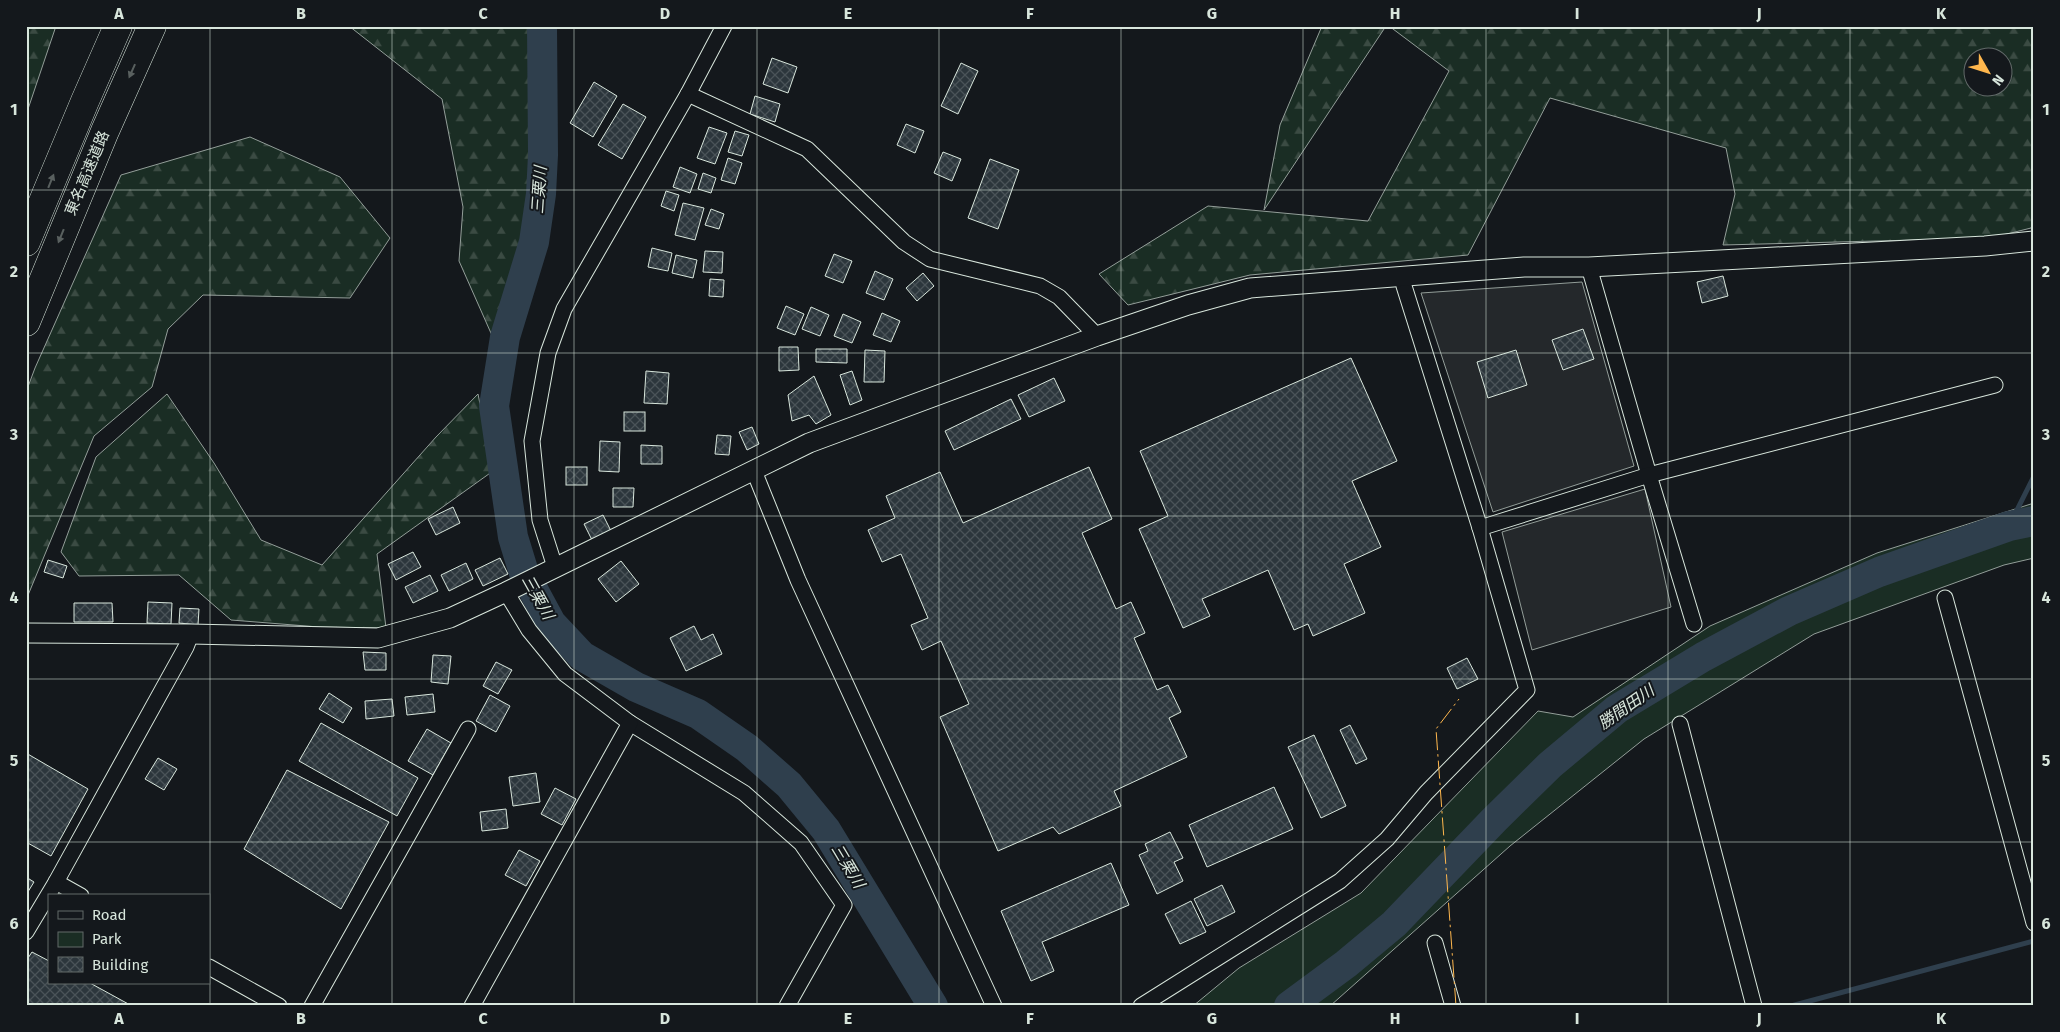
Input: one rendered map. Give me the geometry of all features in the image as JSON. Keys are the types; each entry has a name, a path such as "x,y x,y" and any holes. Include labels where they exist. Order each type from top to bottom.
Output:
{"highway":[{"name":"東名高速道路","path":"26,242 84,101 118,26"},
{"name":"東名高速道路","path":"26,322 105,131 152,26"}],"street":[{"path":"555,567 540,520 532,441 548,353 564,309 688,94 724,26"},
{"path":"688,94 807,149 904,242 930,259 1040,286 1059,297 1097,336"},
{"path":"26,634 191,634 378,638 450,618 809,443 1097,336 1188,305 1250,288 1524,267 1589,267 2034,242"},
{"path":"1589,267 1694,624"},
{"path":"1141,1006 1340,881 1387,839 1426,793 1527,690 1480,528 1402,275"},
{"path":"1480,528 1649,475 1995,385"},
{"path":"754,471 798,580 994,1006"},
{"path":"506,592 529,630 565,674 630,723 744,793 801,843 844,905 787,1006"},
{"path":"1945,598 2034,923"},
{"path":"49,894 191,634"},
{"path":"472,1006 630,723"},
{"path":"1680,724 1754,1006"},
{"path":"312,1006 468,729"},
{"path":"56,882 77,894"},
{"path":"26,932 48,895"},
{"path":"1435,943 1453,1006"},
{"path":"210,968 279,1006"}],"green space":[{"path":"29,26 56,26 26,115 26,32"},
{"path":"349,26 539,26 546,183 498,349 459,261 463,207 442,99"},
{"path":"1322,26 1386,26 1264,210 1280,125"},
{"path":"1389,26 2034,26 2034,223 2031,228 1991,238 1723,245 1735,194 1726,148 1550,98 1468,255 1250,275 1128,305 1099,274 1208,206 1368,221 1449,71"},
{"path":"250,137 340,177 390,238 350,298 203,295 168,329 152,387 94,436 26,600 26,392 121,175"},
{"path":"167,394 214,463 261,540 322,565 436,437 478,394 493,471 377,554 386,628 319,627 231,620 179,575 79,576 61,552 96,457"},
{"path":"2034,503 2034,558 2004,565 1814,634 1644,739 1510,846 1330,1006 1193,1006 1239,968 1361,893 1538,711 1573,717 1710,626 1877,553"}],"shaded area":[{"path":"1582,282 1634,466 1493,512 1421,293"},
{"path":"1645,489 1671,607 1532,650 1502,532"}],"building":[{"path":"772,58 797,67 788,93 763,84"},
{"path":"961,63 978,71 958,114 941,106"},
{"path":"594,82 617,96 593,137 570,123"},
{"path":"755,96 780,104 775,122 750,114"},
{"path":"623,104 646,117 622,159 598,145"},
{"path":"906,124 924,131 915,153 897,145"},
{"path":"709,127 727,133 715,164 697,158"},
{"path":"735,131 749,135 742,156 728,152"},
{"path":"943,152 961,159 952,181 934,173"},
{"path":"728,158 742,163 735,184 721,180"},
{"path":"990,159 1019,170 998,229 968,218"},
{"path":"680,167 697,174 690,193 673,187"},
{"path":"703,173 716,178 711,193 698,189"},
{"path":"666,191 679,195 674,211 661,206"},
{"path":"683,203 704,208 695,240 675,235"},
{"path":"711,209 724,214 719,229 705,225"},
{"path":"652,248 672,253 668,271 648,267"},
{"path":"705,251 723,252 722,273 703,272"},
{"path":"834,254 852,261 843,283 825,276"},
{"path":"676,255 697,260 693,278 672,273"},
{"path":"875,271 893,279 884,300 866,293"},
{"path":"923,273 934,286 917,301 906,288"},
{"path":"1723,276 1728,296 1702,303 1697,282"},
{"path":"710,279 724,280 723,297 709,296"},
{"path":"786,306 804,314 795,335 777,328"},
{"path":"811,307 829,315 820,336 802,329"},
{"path":"882,313 900,321 891,342 873,335"},
{"path":"843,314 861,322 852,343 834,336"},
{"path":"1583,329 1594,359 1563,370 1552,340"},
{"path":"779,347 798,347 799,370 779,371"},
{"path":"816,349 847,349 847,363 816,362"},
{"path":"865,350 885,351 884,382 864,382"},
{"path":"1516,350 1527,385 1488,398 1477,362"},
{"path":"1351,358 1397,461 1352,481 1381,547 1344,564 1365,613 1313,636 1308,624 1294,630 1268,570 1202,599 1210,616 1183,628 1139,529 1168,516 1140,451"},
{"path":"646,371 669,373 667,404 644,403"},
{"path":"852,371 862,400 850,405 840,375"},
{"path":"814,376 831,415 816,424 809,415 792,421 788,395"},
{"path":"1054,378 1065,401 1029,417 1018,395"},
{"path":"1011,399 1021,419 954,450 945,431"},
{"path":"624,412 645,412 645,431 624,431"},
{"path":"752,427 759,444 747,450 739,432"},
{"path":"717,435 731,436 729,455 715,454"},
{"path":"600,441 620,442 619,472 599,471"},
{"path":"641,445 662,446 662,464 641,464"},
{"path":"566,467 587,467 587,485 566,485"},
{"path":"1089,467 1112,519 1082,533 1116,609 1131,602 1145,633 1134,638 1157,690 1168,685 1181,712 1169,718 1187,757 1114,791 1121,806 1059,834 1053,827 998,851 940,717 969,704 941,641 922,650 911,625 928,618 901,554 882,562 868,530 895,518 886,496 940,472 963,523"},
{"path":"613,488 634,488 633,507 613,507"},
{"path":"453,507 460,523 436,535 428,519"},
{"path":"603,515 611,531 592,540 584,524"},
{"path":"413,552 421,567 396,580 388,564"},
{"path":"500,558 508,574 483,586 475,570"},
{"path":"48,560 67,566 63,578 44,572"},
{"path":"621,561 639,584 616,602 598,579"},
{"path":"466,563 473,579 449,591 441,575"},
{"path":"430,575 438,591 413,603 405,587"},
{"path":"148,602 172,603 171,624 147,623"},
{"path":"74,603 112,603 113,622 74,622"},
{"path":"180,608 199,609 198,625 179,623"},
{"path":"694,626 701,640 713,634 722,654 686,671 670,638"},
{"path":"363,652 386,653 386,670 365,670"},
{"path":"433,655 451,656 448,684 431,682"},
{"path":"1467,658 1478,679 1457,689 1447,668"},
{"path":"496,662 512,670 498,694 483,686"},
{"path":"329,693 352,708 343,723 319,709"},
{"path":"433,694 435,712 407,715 405,697"},
{"path":"490,695 510,706 496,732 476,721"},
{"path":"392,699 394,716 366,719 365,701"},
{"path":"321,723 418,778 397,816 299,761"},
{"path":"1350,725 1367,759 1356,764 1340,730"},
{"path":"427,729 451,743 433,775 408,761"},
{"path":"1314,735 1346,806 1321,818 1288,747"},
{"path":"26,753 88,789 51,856 26,842"},
{"path":"158,758 177,769 164,790 145,779"},
{"path":"287,770 389,822 341,909 244,849"},
{"path":"536,773 540,802 513,806 509,777"},
{"path":"1274,787 1293,829 1207,867 1189,825"},
{"path":"555,788 576,799 562,825 541,814"},
{"path":"506,809 508,828 482,831 480,812"},
{"path":"1170,832 1183,858 1174,862 1183,881 1157,894 1139,855 1148,851 1145,844"},
{"path":"519,850 540,861 526,886 505,875"},
{"path":"1111,863 1129,905 1042,942 1054,971 1031,981 1001,911"},
{"path":"26,877 34,882 26,895"},
{"path":"1222,885 1235,912 1207,926 1194,899"},
{"path":"1191,901 1206,932 1180,944 1165,914"},
{"path":"32,952 48,960 48,984 92,984 132,1006 26,1006 26,961"}],"waterway":[{"name":"三栗川","path":"542,26 543,155 541,194 534,242 505,337 494,406 513,537 524,573 551,623 582,656 636,687 698,714 747,748 789,785 826,830 933,1006"},
{"path":"2009,526 2034,476"},
{"name":"勝間田川","path":"1289,1006 1346,964 1394,924 1550,765 1617,709 1703,657 1789,611 1879,572 2009,526 2034,521"},
{"path":"1791,1006 2034,941"}],"power":[{"path":"1456,1006 1436,729 1459,699"}]}
